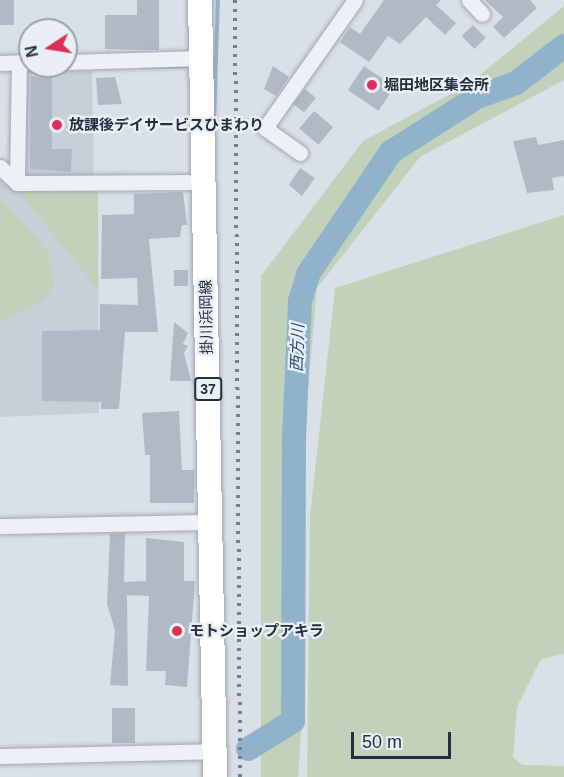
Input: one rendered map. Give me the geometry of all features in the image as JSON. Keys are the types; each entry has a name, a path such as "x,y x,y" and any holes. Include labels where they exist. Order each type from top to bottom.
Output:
{"main road":[{"name":"掛川浜岡線","path":"200,0 215,777"}],"street":[{"path":"469,0 482,14"},
{"path":"300,153 265,128 348,2"},
{"path":"78,62 202,58"},
{"path":"0,63 18,65"},
{"path":"17,183 21,78"},
{"path":"0,167 17,183 204,182"},
{"path":"0,526 210,522"},
{"path":"0,756 215,751"}],"shaded area":[{"name":"放課後デイサービスひまわり","path":"78,71 92,71 94,178 24,179 22,78 78,78"},
{"path":"0,170 15,187 98,190 99,413 0,417"}],"green space":[{"path":"564,6 564,80 420,157 317,288 294,549 302,720 298,777 261,777 261,276 363,141 469,84"},
{"path":"15,187 98,190 98,290"},
{"path":"0,198 47,250 55,285 43,300 0,323"},
{"path":"564,215 564,654 541,659 517,707 513,757 522,765 564,766 564,777 307,777 310,516 335,288"}],"building":[{"path":"0,0 14,0 14,25 0,25"},
{"path":"137,0 159,0 159,50 105,49 105,15 137,15"},
{"path":"384,0 441,0 436,5 456,23 445,35 426,17 400,44 388,36 369,62 340,42 350,27 360,34"},
{"path":"485,0 530,0 537,8 504,38 493,27 503,17"},
{"path":"473,25 486,38 474,49 462,36"},
{"path":"273,66 289,77 276,96 264,89"},
{"path":"364,66 395,87 378,111 348,90"},
{"path":"115,77 122,104 98,105 96,78"},
{"path":"31,78 52,78 52,149 72,149 71,172 30,169"},
{"path":"305,89 316,98 304,113 293,104"},
{"path":"314,111 333,127 318,145 299,129"},
{"path":"536,137 538,145 564,140 564,176 552,178 554,190 527,193 513,141"},
{"path":"300,168 315,178 302,196 289,185"},
{"path":"183,192 187,225 182,225 180,237 149,239 158,332 125,332 119,409 101,409 101,402 42,401 42,331 100,330 100,304 138,305 137,278 101,279 102,215 134,214 134,194"},
{"path":"174,270 188,270 188,286 174,286"},
{"path":"174,322 188,333 183,344 188,346 184,353 191,381 170,381"},
{"path":"179,411 182,470 194,470 194,503 150,503 150,455 145,455 142,413"},
{"path":"125,533 124,582 146,581 146,538 184,542 184,581 195,581 187,687 165,685 166,671 146,671 149,596 127,595 128,686 110,685 115,630 107,604 110,534"},
{"path":"112,708 135,708 135,743 112,743"}],"waterway":[{"path":"213,148 218,0"},
{"name":"西方川","path":"248,749 293,721 294,438 300,301 308,274 391,152 477,97 516,83 564,46"},
{"path":"142,67 187,66"}],"railway":[{"path":"235,0 240,777"}],"place":[{"name":"堀田地区集会所","path":"372,85"},
{"name":"放課後デイサービスひまわり","path":"57,125"},
{"name":"モトショップアキラ","path":"177,631"}]}
